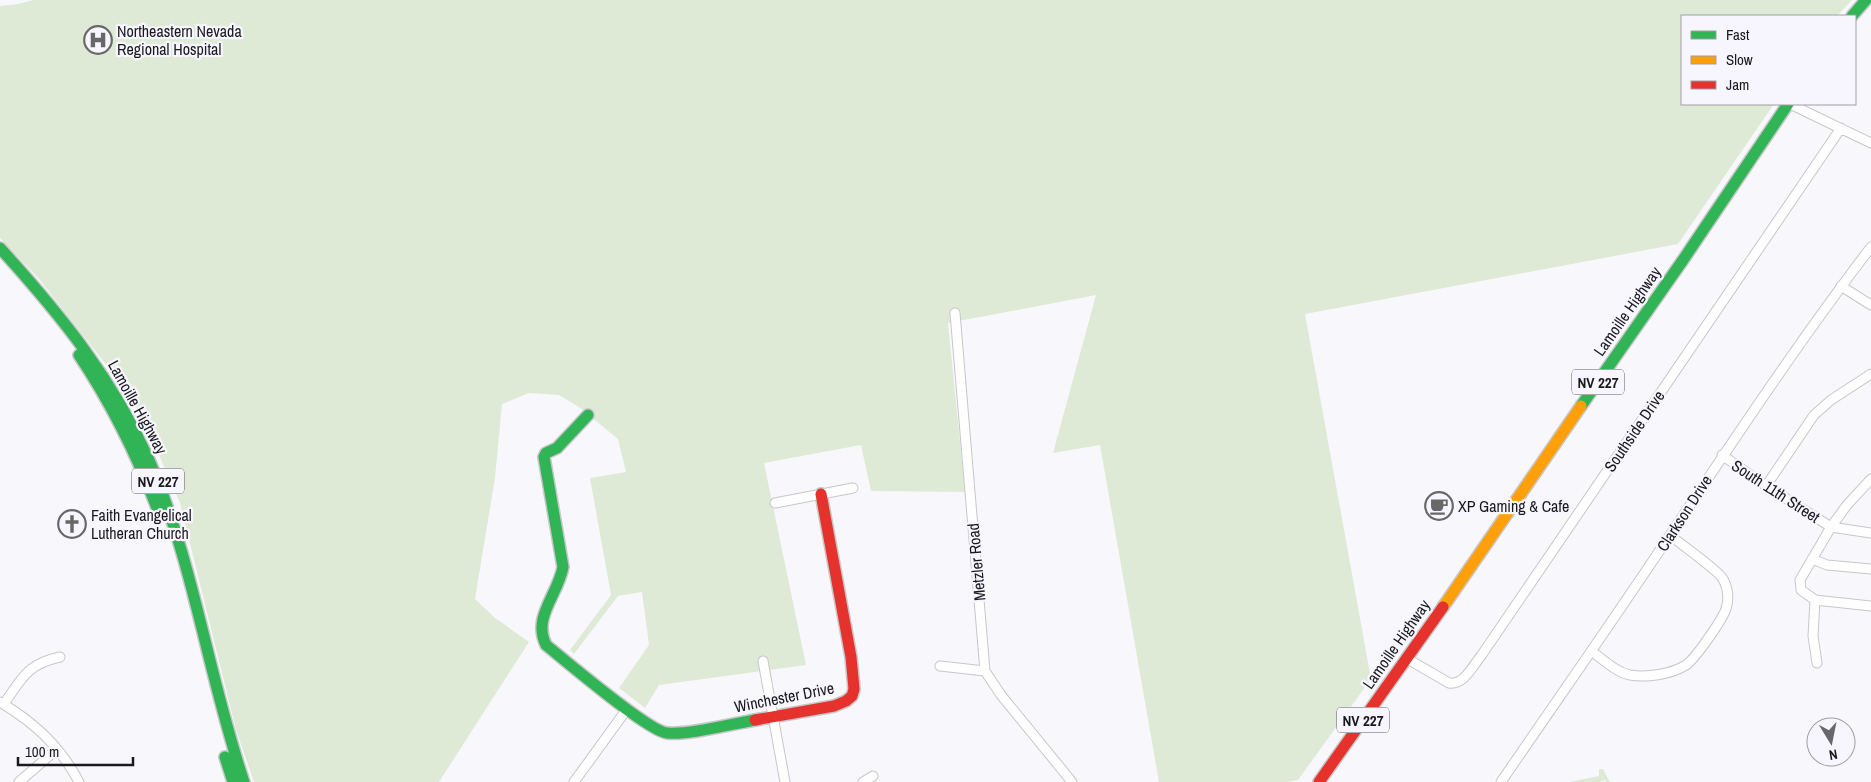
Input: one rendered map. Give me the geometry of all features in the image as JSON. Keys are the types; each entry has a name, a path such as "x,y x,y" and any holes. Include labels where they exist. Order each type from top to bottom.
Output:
{"main road":[{"path":"1853,15 1866,0"},
{"name":"Lamoille Highway","path":"1320,782 1494,535 1788,105"},
{"name":"Lamoille Highway","path":"0,248 57,311 96,364 131,423 150,462 160,486 180,549 228,735 244,782"},
{"name":"Lamoille Highway","path":"0,262 47,314 80,357 122,427 137,457 172,552 211,708 233,782"},
{"name":"Winchester Drive","path":"588,415 557,448 550,450 544,457 563,566 563,577 545,609 542,621 543,640 546,645 627,709 665,733 679,733 834,706 846,702 852,696 854,689 851,657 821,494"}],"street":[{"path":"1791,105 1871,143"},
{"name":"Southside Drive","path":"1406,658 1449,683 1455,684 1461,681 1481,656 1841,128"},
{"name":"Clarkson Drive","path":"1501,782 1670,535 1722,455 1871,247"},
{"path":"1842,286 1871,305"},
{"name":"Metzler Road","path":"955,313 985,671 1001,695 1072,782"},
{"path":"1766,486 1814,414 1831,400 1871,374"},
{"name":"South 11th Street","path":"1722,455 1766,486 1831,527"},
{"path":"1871,479 1847,505 1831,527 1802,574 1800,584 1802,590 1815,600 1871,606"},
{"path":"775,503 853,488"},
{"path":"1831,527 1871,533"},
{"path":"1591,651 1618,670 1636,675 1671,672 1685,666 1698,652 1726,609 1728,599 1727,588 1722,577 1670,535"},
{"path":"1812,559 1827,565 1871,569"},
{"path":"1815,600 1813,636 1817,663"},
{"path":"60,657 45,660 33,666 2,703 43,732 58,749 78,782"},
{"path":"763,661 785,782"},
{"path":"940,666 985,671"},
{"path":"574,782 627,709"},
{"path":"18,782 58,749"},
{"path":"863,782 873,776"}],"green space":[{"path":"33,0 1852,0 1838,15 1681,15 1681,105 1773,105 1678,244 1305,314 1371,679 1298,780 1287,782 1159,782 1100,445 1053,453 1096,295 948,323 965,492 871,491 861,445 764,463 806,665 659,685 645,708 619,688 649,645 642,592 618,596 574,654 570,650 611,595 590,478 626,472 618,439 579,407 559,395 529,393 502,404 495,478 475,599 495,618 529,642 439,782 254,782 236,730 180,503 156,448 136,408 117,379 40,280 0,238 0,6"},
{"path":"1599,769 1603,769 1610,782 1605,780 1600,782 1569,782 1599,776"}],"traffic: fast":[{"path":"1853,15 1866,0"},
{"path":"1581,406 1683,260 1787,105"},
{"path":"0,248 64,322 83,348 119,402 149,460 165,499 178,539 231,742 244,782"},
{"path":"79,355 124,433 160,516"},
{"path":"588,415 557,448 546,453 544,457 563,567 544,615 542,625 546,645 643,721 667,733 699,731 755,720"},
{"path":"225,757 233,782"}],"traffic: slow":[{"path":"1443,607 1581,406"}],"traffic: jam":[{"path":"755,720 834,706 852,696 854,689 851,657 821,494"},
{"path":"1319,782 1443,607"}],"place":[{"name":"Northeastern Nevada Regional Hospital","path":"98,40"},
{"name":"XP Gaming & Cafe","path":"1439,506"},
{"name":"Faith Evangelical Lutheran Church","path":"72,524"}]}
